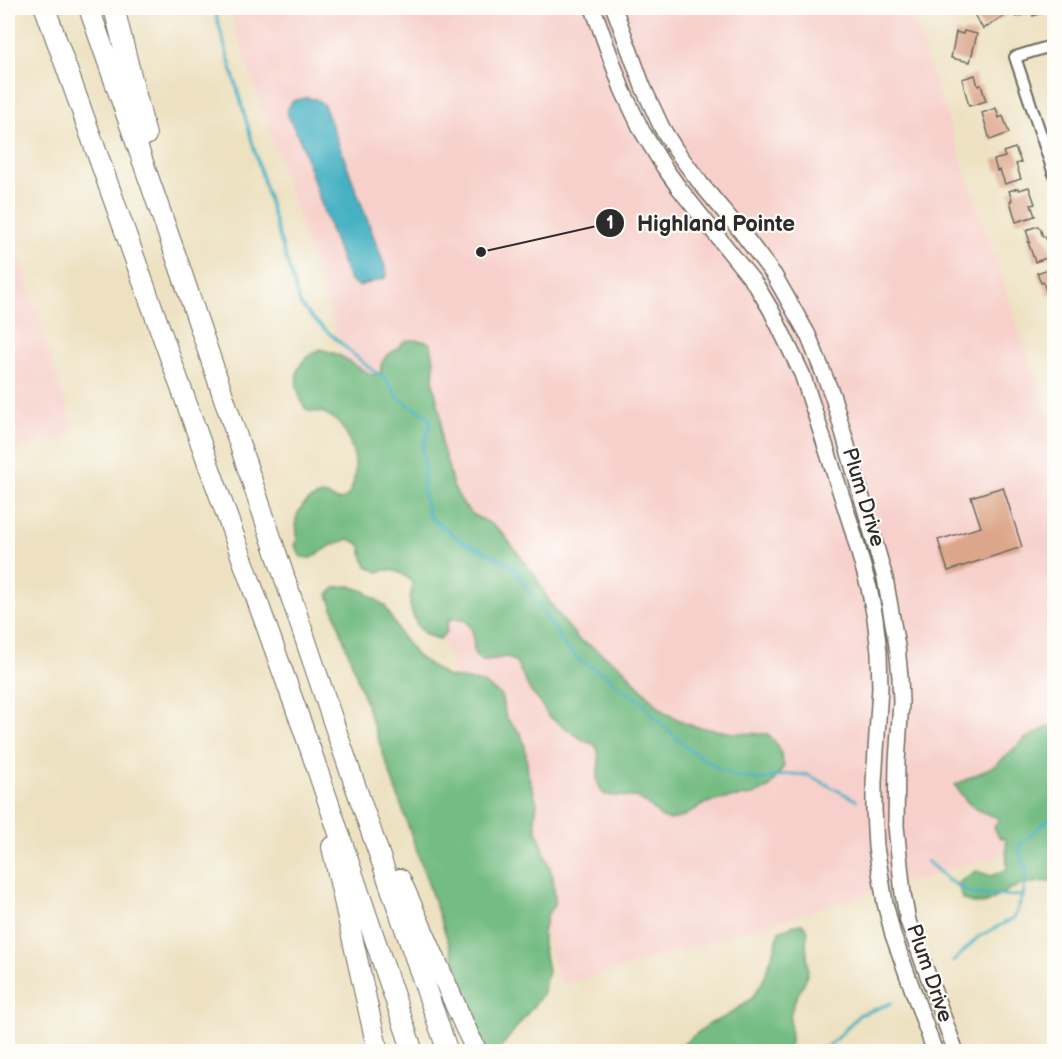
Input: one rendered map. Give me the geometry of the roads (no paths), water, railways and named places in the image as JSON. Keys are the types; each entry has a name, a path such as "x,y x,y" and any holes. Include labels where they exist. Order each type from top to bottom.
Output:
{"highway":[{"path":"37,8 118,210"},
{"path":"45,8 310,748 413,1052"},
{"path":"90,8 448,1052"},
{"path":"114,8 178,262"},
{"path":"339,739 477,1052"},
{"path":"310,748 378,1052"}],"street":[{"name":"Plum Drive","path":"592,8 622,89 642,131 679,188 756,285 771,310 802,374 812,404 852,528 875,618 880,688 874,782 876,847 893,935 935,1052"},
{"name":"Plum Drive","path":"614,8 652,108 662,128 701,184 774,275 808,335 833,397 885,578 897,646 901,702 896,826 903,894 911,930 956,1052"},
{"path":"1054,45 1015,57 1054,174"}],"water":[{"path":"306,98 316,99 324,105 385,267 387,275 385,278 359,286 350,281 346,273 301,142 288,116 287,111 292,101"}],"waterway":[{"path":"214,8 300,304 312,318 367,366 387,380 397,397 430,418 423,448 425,473 422,486 429,516 461,541 515,569 566,647 581,661 608,676 623,690 644,703 650,713 687,748 738,778 758,780 789,774 808,775 856,800"},
{"path":"953,962 978,937 1014,918 1026,881 1026,868 1020,855 1020,845 1054,814"},
{"path":"927,861 948,880 972,894 1023,896"},
{"path":"821,1052 859,1015 892,1003"}],"place":[{"name":"Highland Pointe","path":"481,252"}]}
